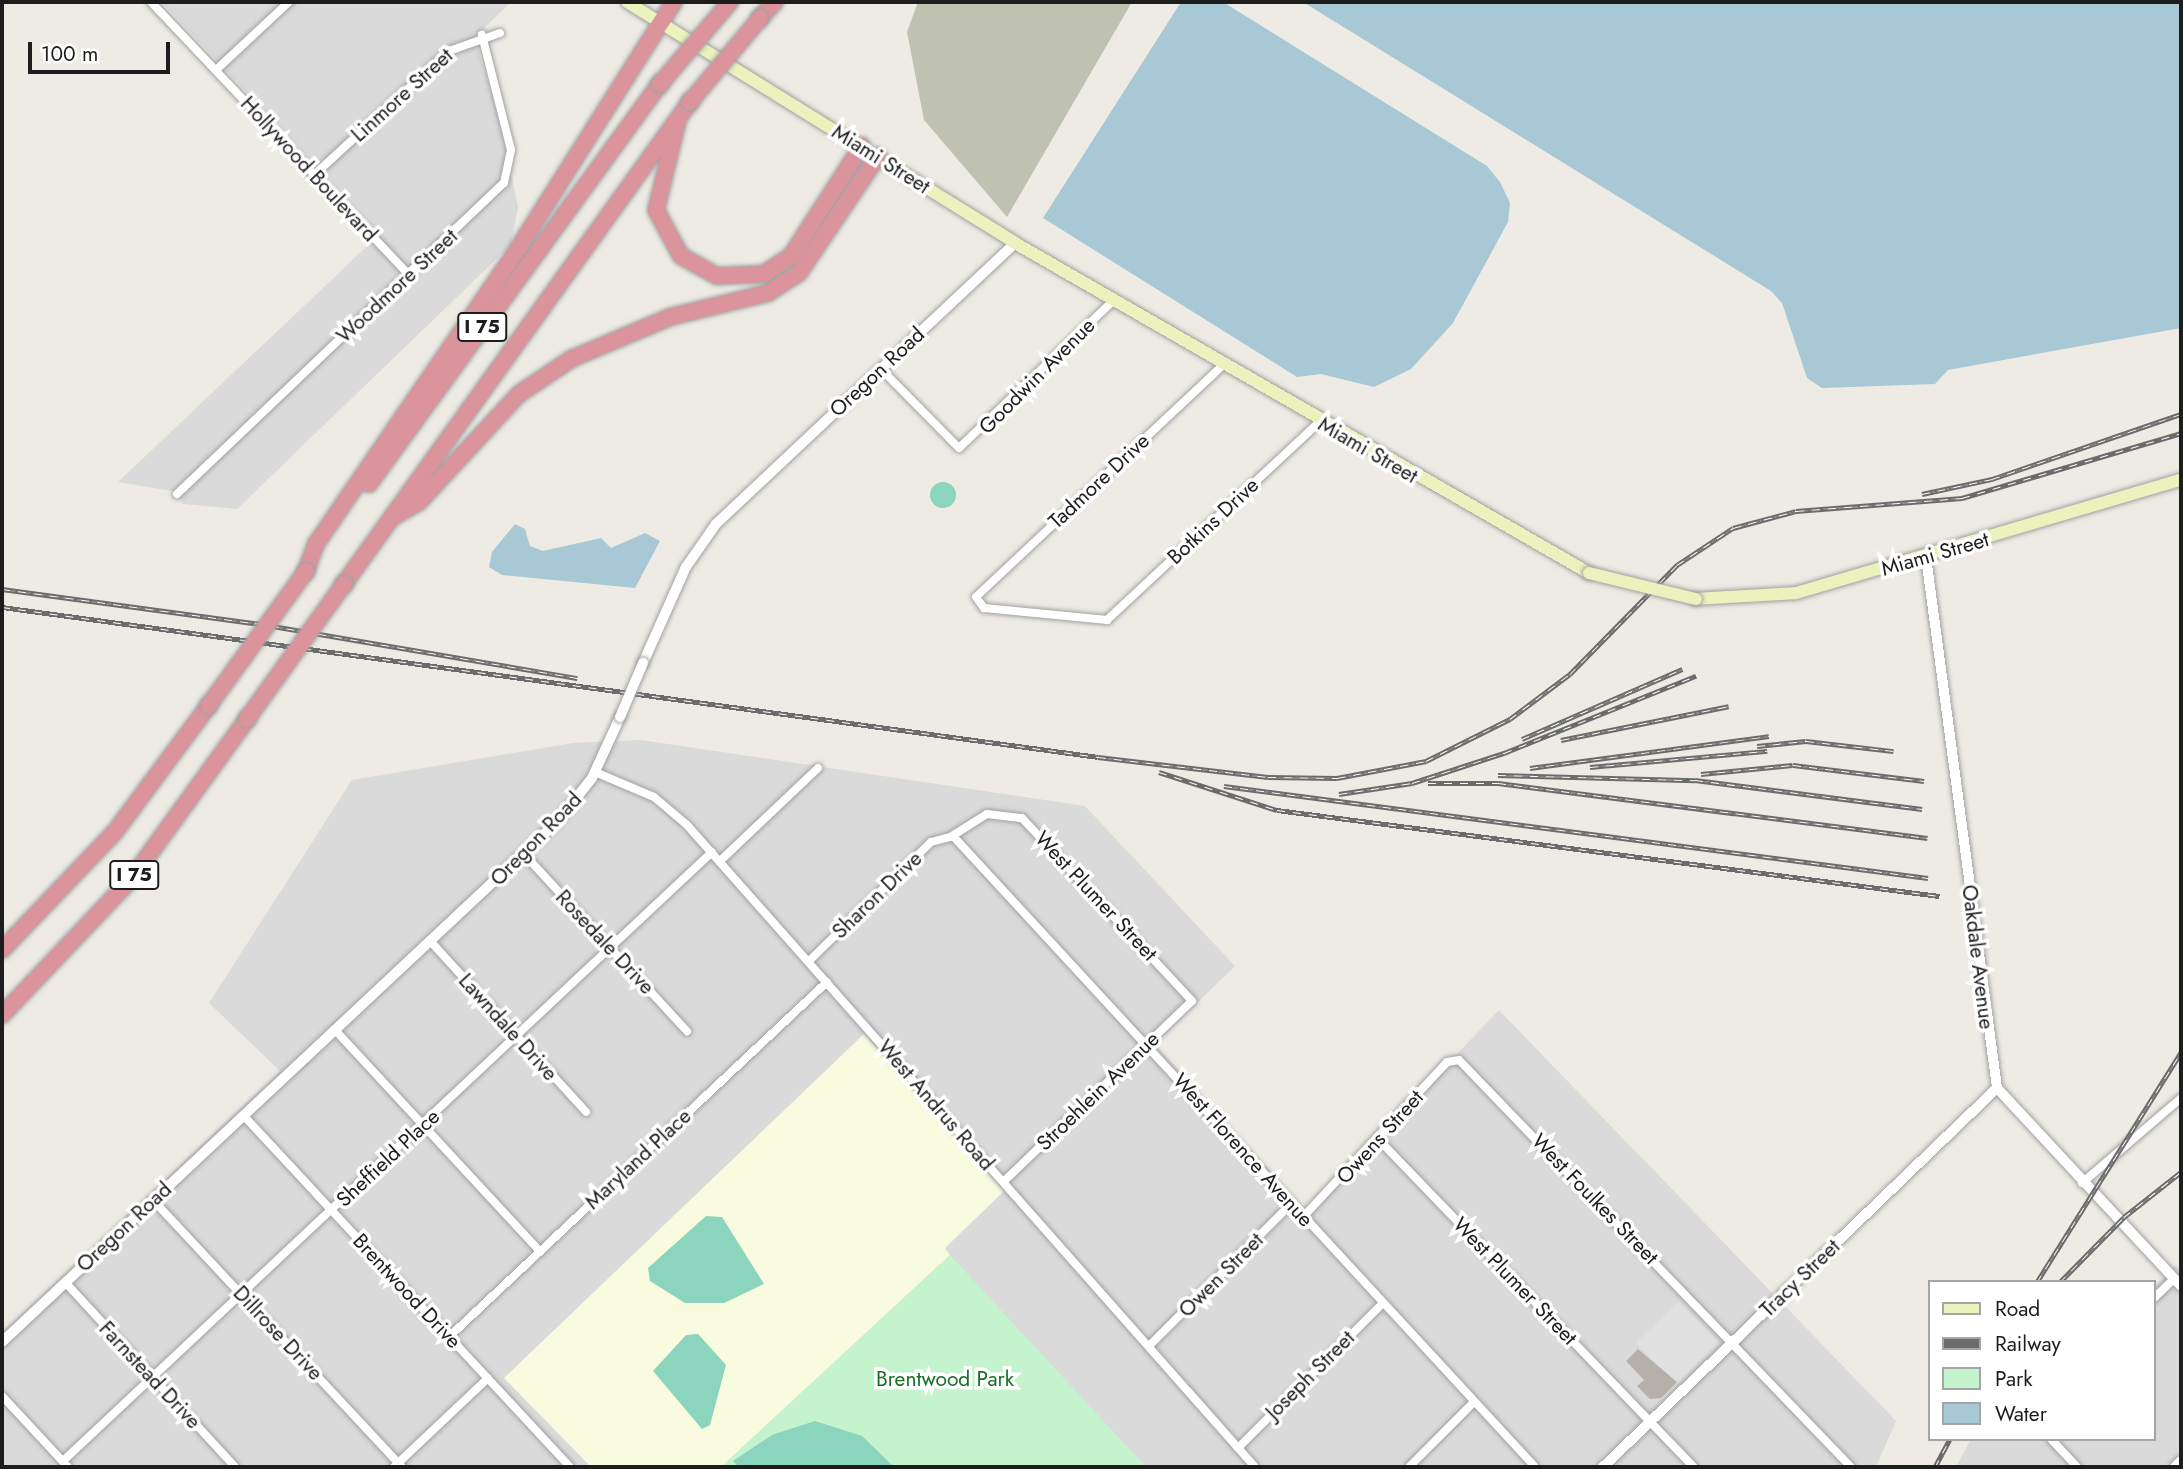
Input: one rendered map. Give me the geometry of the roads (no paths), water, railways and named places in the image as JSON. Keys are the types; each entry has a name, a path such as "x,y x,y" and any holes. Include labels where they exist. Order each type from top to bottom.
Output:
{"highway":[{"path":"306,571 316,544 519,247 658,21 674,2"},
{"name":"I 75","path":"2,950 114,834 660,84 730,2"},
{"name":"I 75","path":"2,1014 132,878 678,117 775,2"},
{"path":"678,117 656,210 681,257 717,276 764,274 791,256 862,146"},
{"path":"391,519 419,502 519,394 570,359 670,317 768,293 799,273 878,156"}],"main road":[{"name":"Miami Street","path":"627,2 1015,243 1222,366 1589,573 1696,598 1796,593 2181,480"}],"street":[{"name":"Hollywood Boulevard","path":"151,2 313,177 409,275"},
{"path":"216,70 289,2"},
{"name":"Linmore Street","path":"313,177 449,51 482,35 500,33"},
{"name":"Woodmore Street","path":"177,494 498,191 511,169 482,35"},
{"name":"Oregon Road","path":"2,1342 572,806 595,772 686,567 709,532 1015,243"},
{"name":"Goodwin Avenue","path":"881,369 959,448 1113,301"},
{"name":"Tadmore Drive","path":"1107,620 997,611 976,597 1222,366"},
{"name":"Botkins Drive","path":"1107,620 1319,422"},
{"name":"Oakdale Avenue","path":"1926,557 1997,1088"},
{"path":"720,861 818,768"},
{"name":"West Andrus Road","path":"595,772 663,803 712,852 1255,1467"},
{"name":"West Plumer Street","path":"951,835 993,813 1021,818 1192,1001"},
{"name":"Sharon Drive","path":"809,961 931,842 951,835"},
{"name":"West Florence Avenue","path":"951,835 1148,1044 1535,1467"},
{"name":"Sheffield Place","path":"66,1464 153,1378 712,852"},
{"name":"Rosedale Drive","path":"524,854 687,1031"},
{"name":"Lawndale Drive","path":"430,942 586,1112"},
{"name":"Maryland Place","path":"450,1336 827,982"},
{"name":"Stroehlein Avenue","path":"1004,1181 1192,1001"},
{"path":"335,1030 540,1251"},
{"name":"Owens Street","path":"1304,1216 1380,1140 1455,1058"},
{"name":"West Foulkes Street","path":"1455,1058 1851,1467"},
{"path":"1997,1088 2082,1183 2178,1283 2155,1298"},
{"name":"Tracy Street","path":"1603,1467 1997,1088"},
{"path":"2082,1183 2181,1098"},
{"name":"Brentwood Drive","path":"243,1115 570,1467"},
{"name":"West Plumer Street","path":"1380,1140 1694,1467"},
{"name":"Dillrose Drive","path":"153,1200 398,1466"},
{"name":"Owen Street","path":"1149,1346 1292,1203"},
{"name":"Farnstead Drive","path":"65,1282 235,1467"},
{"name":"Joseph Street","path":"1238,1448 1383,1303"},
{"path":"398,1466 488,1378"},
{"path":"2,1396 66,1464"},
{"path":"1409,1467 1474,1402"},
{"path":"2053,1441 2077,1467"},
{"path":"2175,1467 2181,1461"}],"water":[{"path":"1181,2 1223,2 1487,166 1500,182 1510,203 1508,222 1453,323 1411,369 1374,387 1321,374 1297,377 1043,218"},
{"path":"1303,2 2181,2 2181,328 1948,370 1935,384 1822,388 1807,378 1782,303 1771,291"},
{"path":"515,524 525,529 530,546 543,551 601,538 611,548 645,533 660,541 635,588 502,575 489,567 492,552"}],"railway":[{"path":"1922,494 1992,479 2181,414"},
{"path":"2,607 1098,757 1268,777 1337,778 1426,761 1510,719 1570,674 1677,565 1733,528 1796,511 1962,498 2181,433"},
{"path":"2,589 255,623 577,678"},
{"path":"1522,739 1682,669"},
{"path":"1339,794 1412,783 1504,753 1696,676"},
{"path":"1561,740 1729,706"},
{"path":"1530,768 1769,736"},
{"path":"1757,746 1806,741 1893,751"},
{"path":"1590,767 1767,751"},
{"path":"1701,774 1793,765 1924,781"},
{"path":"1159,772 1277,810 1939,896"},
{"path":"1498,775 1695,780 1922,809"},
{"path":"1428,783 1498,783 1927,838"},
{"path":"1224,786 1928,878"},
{"path":"2038,1280 2181,1052"},
{"path":"2062,1280 2124,1217 2181,1172"},
{"path":"1935,1467 1949,1441"}],"park label":[{"name":"Brentwood Park","path":"945,1379"}]}
